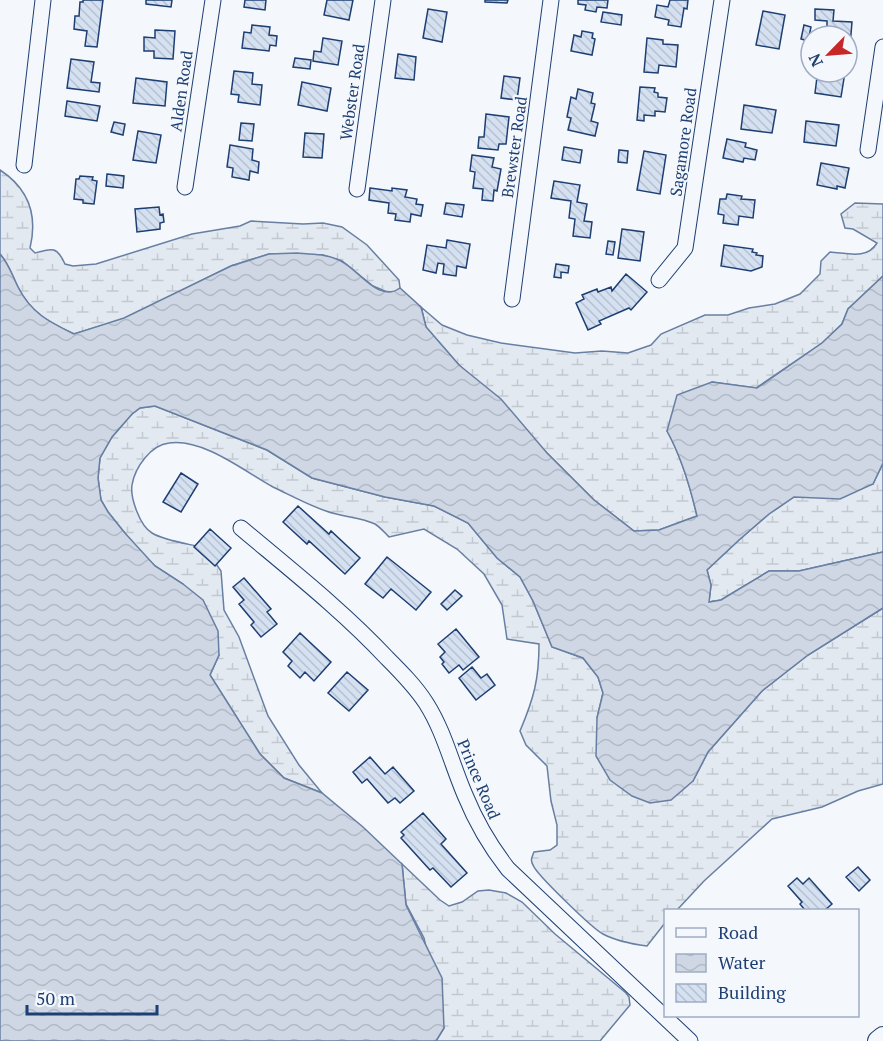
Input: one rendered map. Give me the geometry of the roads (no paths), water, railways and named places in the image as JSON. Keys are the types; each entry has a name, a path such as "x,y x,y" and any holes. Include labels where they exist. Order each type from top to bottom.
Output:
{"street":[{"path":"24,165 43,0"},
{"name":"Alden Road","path":"185,187 213,0"},
{"name":"Webster Road","path":"357,189 382,0"},
{"name":"Brewster Road","path":"512,299 552,0"},
{"name":"Sagamore Road","path":"659,280 685,248 722,0"},
{"path":"868,150 883,47"},
{"name":"Prince Road","path":"241,528 354,623 410,682 426,703 438,726 465,797 483,835 508,870 664,1017"},
{"name":"Prince Road","path":"664,1017 690,1041"},
{"path":"878,1041 883,1037"}],"water":[{"path":"0,254 29,304 49,321 74,334 124,318 231,266 269,254 324,255 339,260 368,283 384,292 392,292 400,288 421,307 426,327 459,365 501,399 547,453 594,500 634,531 659,530 697,516 685,472 667,431 677,395 712,382 757,388 822,343 842,324 848,309 883,276 883,463 873,484 840,499 794,497 769,514 707,570 711,585 709,602 721,600 769,571 799,571 883,552 883,608 808,655 762,691 708,752 693,781 671,800 650,803 632,796 610,780 596,756 597,718 603,693 598,677 583,658 552,647 533,601 520,577 497,558 468,523 434,506 385,497 312,478 267,450 155,406 140,408 112,437 100,458 98,478 101,500 124,532 155,566 203,600 218,631 219,655 210,675 260,754 284,778 322,793 402,864 406,905 442,978 444,1028 436,1041 0,1041"}]}
